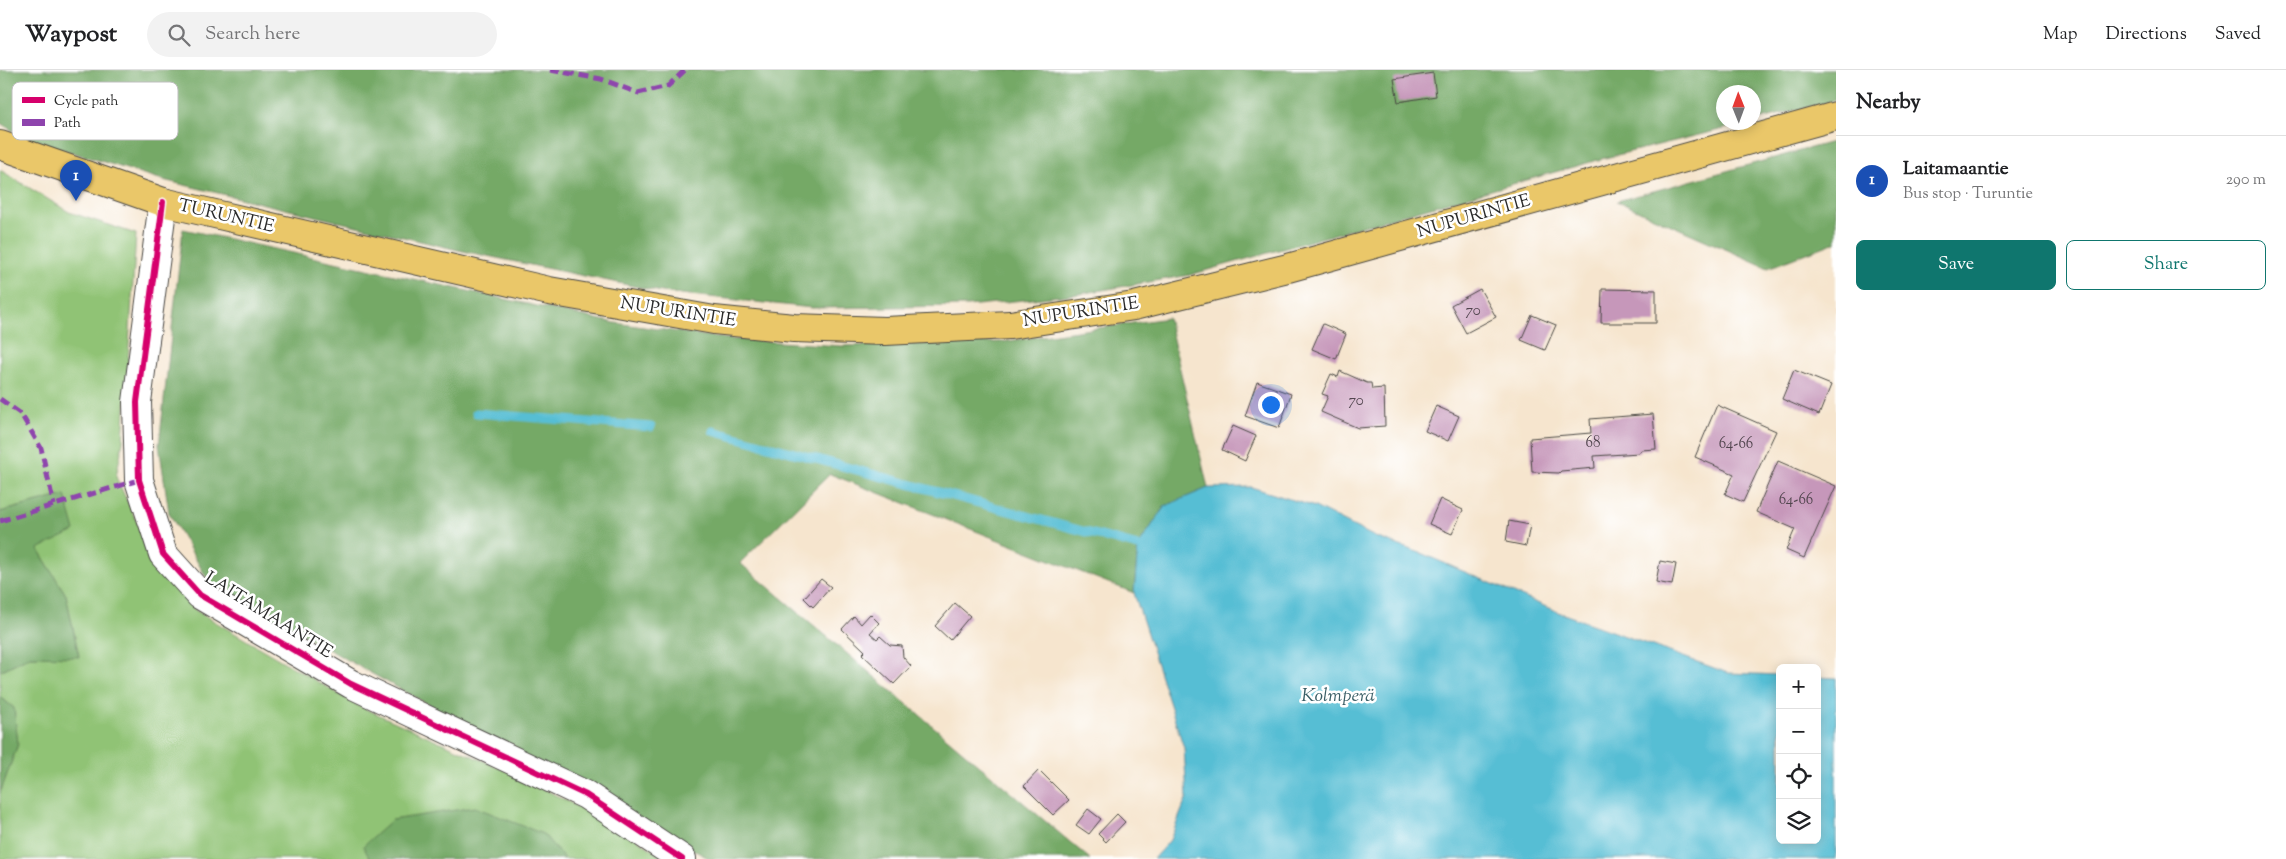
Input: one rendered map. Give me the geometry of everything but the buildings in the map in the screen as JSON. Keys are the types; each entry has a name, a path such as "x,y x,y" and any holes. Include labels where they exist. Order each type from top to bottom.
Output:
{"main road":[{"name":"NUPURINTIE","path":"311,236 549,291 714,320 794,328 885,331 1010,325 1134,306 1288,268 1836,116"},
{"name":"TURUNTIE","path":"0,146 163,202 311,236"}],"street":[{"name":"LAITAMAANTIE","path":"163,202 137,402 140,480 162,554 200,595 351,684 586,795 682,859"}],"green space":[{"path":"0,70 1836,70 1836,100 1761,119 1761,85 1716,85 1716,130 1719,130 1605,158 1190,275 1079,294 968,306 812,308 662,292 458,250 163,180 32,140 178,140 178,82 12,82 12,130 0,123"},
{"path":"1836,141 1836,242 1768,268 1617,201"},
{"path":"0,170 69,212 136,234 123,441 116,477 154,559 195,610 359,706 529,781 633,836 665,859 565,859 543,834 364,846 370,859 0,859 0,793 18,744 14,708 0,697 0,671 30,656 79,656 66,595 38,549 65,495 0,512"},
{"path":"183,229 615,323 729,339 842,346 1001,342 1168,318 1208,488 1165,506 1138,546 1134,593 830,474 740,563 1090,859 710,859 209,582 169,513 159,445"},
{"path":"65,495 75,531 38,549 66,595 79,657 30,656 0,671 0,512"},
{"path":"0,697 14,708 18,744 0,793"},
{"path":"475,807 543,834 565,859 370,859 363,846 392,820"}],"water":[{"name":"Kolmperä","path":"1251,487 1315,507 1375,537 1423,554 1558,612 1728,673 1776,675 1776,844 1821,844 1821,677 1836,678 1836,859 1153,859 1170,840 1187,797 1184,748 1134,593 1138,546 1165,506 1208,488"}],"waterway":[{"path":"476,413 651,427"},
{"path":"713,431 1138,546"}],"marked path":[{"path":"550,70 601,79 638,93 668,86 685,70"},
{"path":"0,399 21,414 41,448 54,505"},
{"path":"0,521 139,480"}],"cycle path":[{"path":"163,202 137,402 139,480 163,554 200,595 351,684 586,795 682,859"}],"place":[{"name":"Laitamaantie","path":"76,201"}]}
